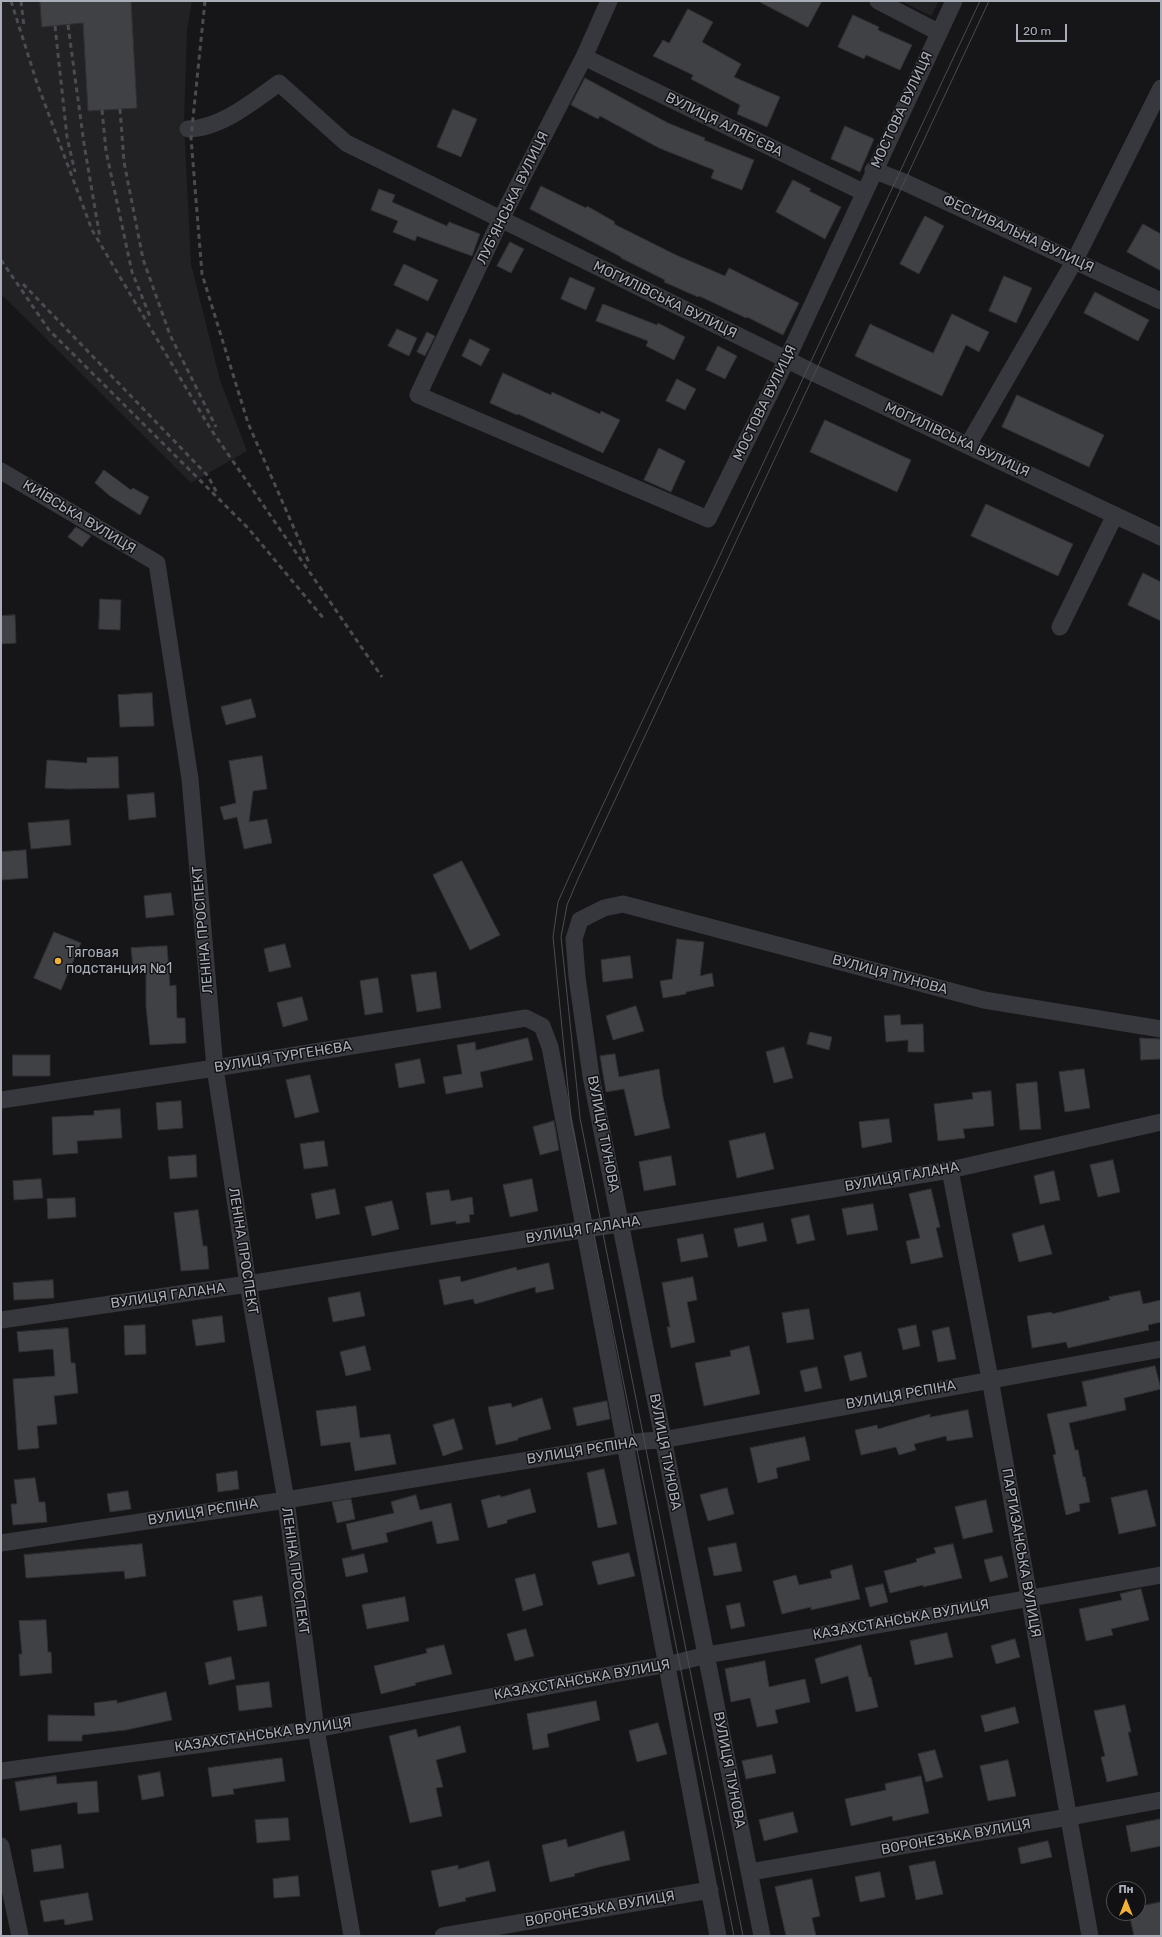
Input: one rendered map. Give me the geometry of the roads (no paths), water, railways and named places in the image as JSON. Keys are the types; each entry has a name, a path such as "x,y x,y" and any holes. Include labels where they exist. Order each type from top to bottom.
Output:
{"street":[{"name":"ЛУБ'ЯНСЬКА ВУЛИЦЯ","path":"418,395 501,219 584,57 609,1"},
{"path":"878,1 938,32"},
{"name":"МОСТОВА ВУЛИЦЯ","path":"418,395 708,519 787,360 863,192 954,1"},
{"name":"ВУЛИЦЯ АЛЯБ'ЄВА","path":"584,57 863,192"},
{"name":"МОГИЛІВСЬКА ВУЛИЦЯ","path":"188,129 205,127 244,108 279,83 346,142 787,360 1161,537"},
{"path":"968,445 1075,260 1161,88"},
{"name":"ФЕСТИВАЛЬНА ВУЛИЦЯ","path":"874,170 904,182 1075,260 1161,301"},
{"name":"КИЇВСЬКА ВУЛИЦЯ","path":"1,471 157,563"},
{"path":"1060,627 1115,515"},
{"name":"ЛЕНІНА ПРОСПЕКТ","path":"157,563 190,779 215,1068 248,1284 286,1500 316,1729 352,1936"},
{"name":"ВУЛИЦЯ ТІУНОВА","path":"762,1936 707,1655 662,1440 591,1076 577,977 574,938 580,920 604,908 623,904 984,1000 1161,1029"},
{"name":"ВУЛИЦЯ ТУРГЕНЄВА","path":"1,1100 215,1068 526,1018 542,1026 550,1047 583,1229"},
{"name":"ВУЛИЦЯ ГАЛАНА","path":"1,1320 248,1284 583,1229 621,1225 950,1170 1161,1122"},
{"name":"ПАРТИЗАНСЬКА ВУЛИЦЯ","path":"950,1170 990,1379 1090,1936"},
{"path":"583,1229 626,1444 718,1936"},
{"name":"ВУЛИЦЯ РЄПІНА","path":"1,1543 286,1500 626,1444 662,1440 1161,1349"},
{"name":"КАЗАХСТАНСЬКА ВУЛИЦЯ","path":"1,1771 316,1729 668,1664 707,1655 1029,1597 1161,1575"},
{"name":"ВОРОНЕЗЬКА ВУЛИЦЯ","path":"750,1872 1161,1800"},
{"path":"1,1846 20,1936"},
{"name":"ВОРОНЕЗЬКА ВУЛИЦЯ","path":"443,1936 710,1890"}],"tram line":[{"path":"734,1936 571,1119 553,937 558,902 570,875 980,1"},
{"path":"743,1936 580,1118 561,937 567,905 578,879 989,1"}],"railway":[{"path":"11,1 37,83 92,230 210,428 382,677"},
{"path":"21,1 24,27"},
{"path":"205,1 191,138 202,274 248,423 310,565"},
{"path":"68,25 84,144 100,238"},
{"path":"55,26 67,137 75,172"},
{"path":"120,109 124,162 143,259 170,335 216,427"},
{"path":"102,110 106,151 132,272 151,319"},
{"path":"1,260 49,330 248,528 325,620"},
{"path":"23,284 208,476 218,495"}],"place":[{"name":"Тяговая подстанция №1","path":"58,961"}]}
